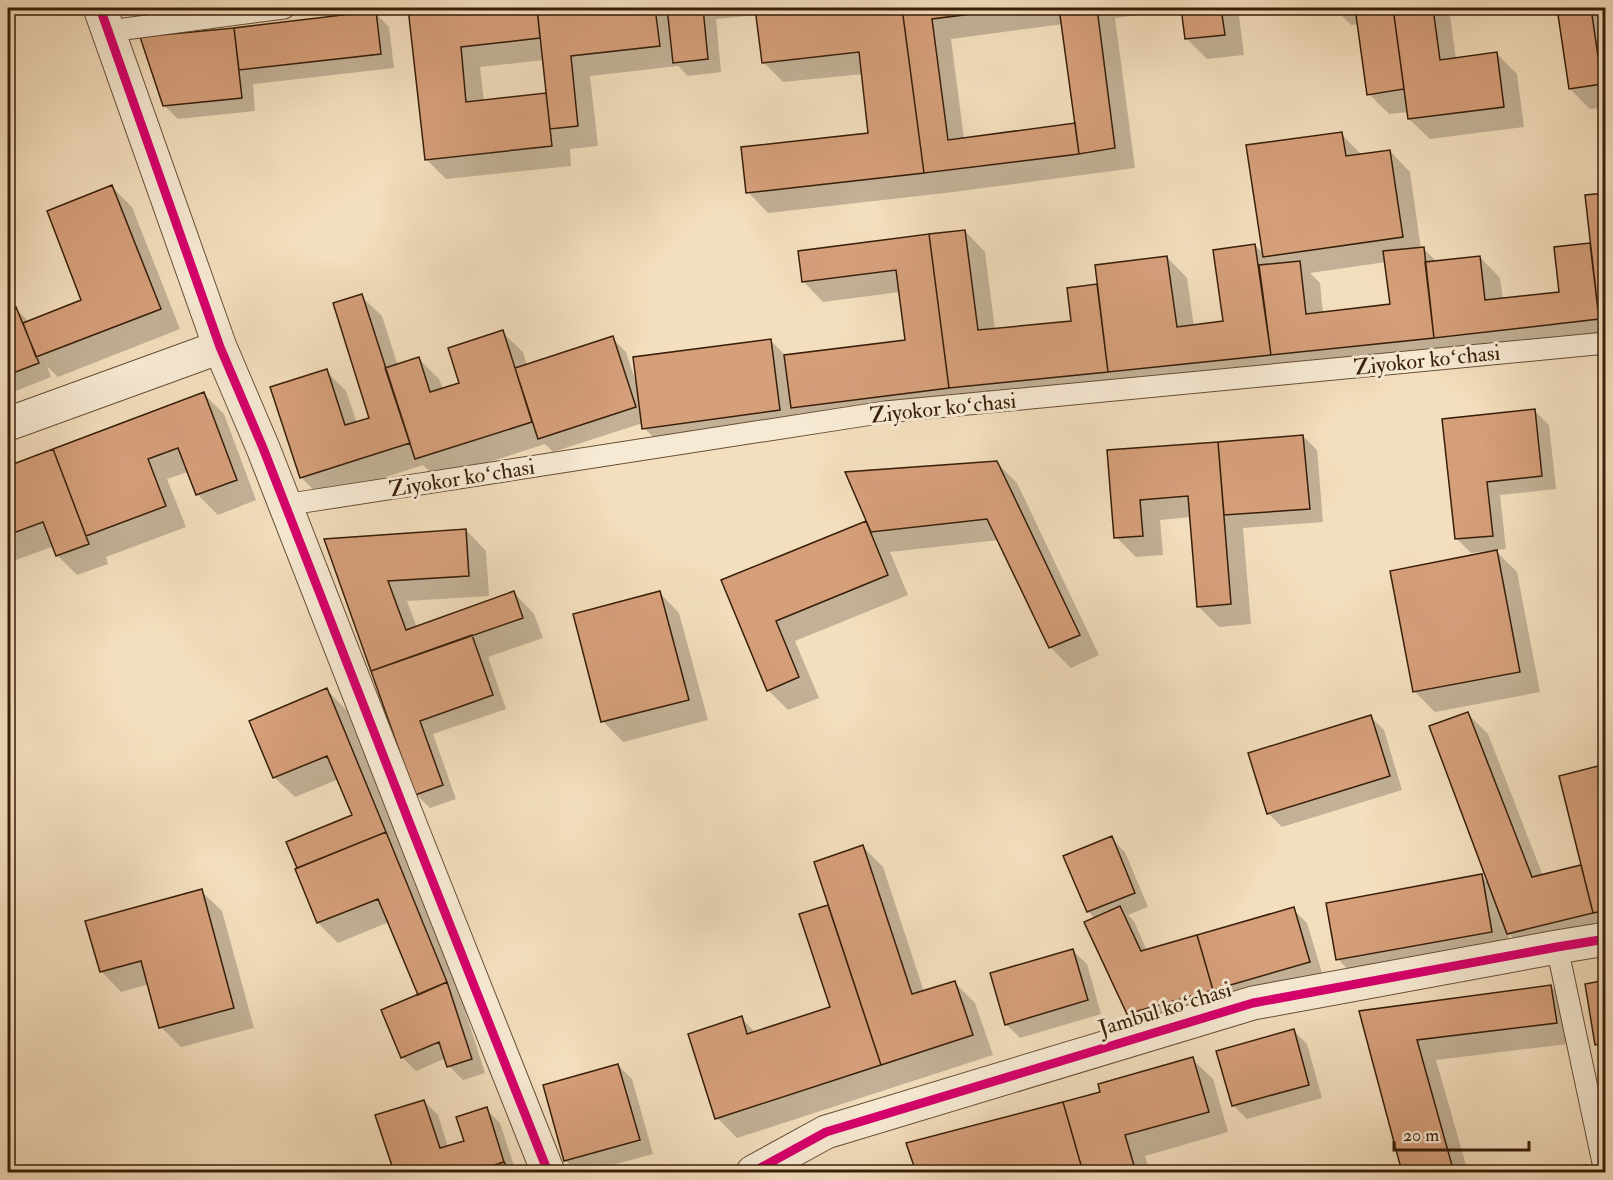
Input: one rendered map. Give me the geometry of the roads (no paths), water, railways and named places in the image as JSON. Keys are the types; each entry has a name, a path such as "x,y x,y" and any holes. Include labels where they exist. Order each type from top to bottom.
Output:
{"street":[{"path":"105,19 220,347 263,448 548,1173"},
{"path":"8,424 220,347"},
{"name":"Jambul koʻchasi","path":"753,1173 825,1132 1253,1002 1605,939"}],"lane":[{"path":"105,19 284,8"},
{"name":"Ziyokor koʻchasi","path":"284,505 885,412 1605,343"},
{"path":"1557,946 1605,1173"}]}
